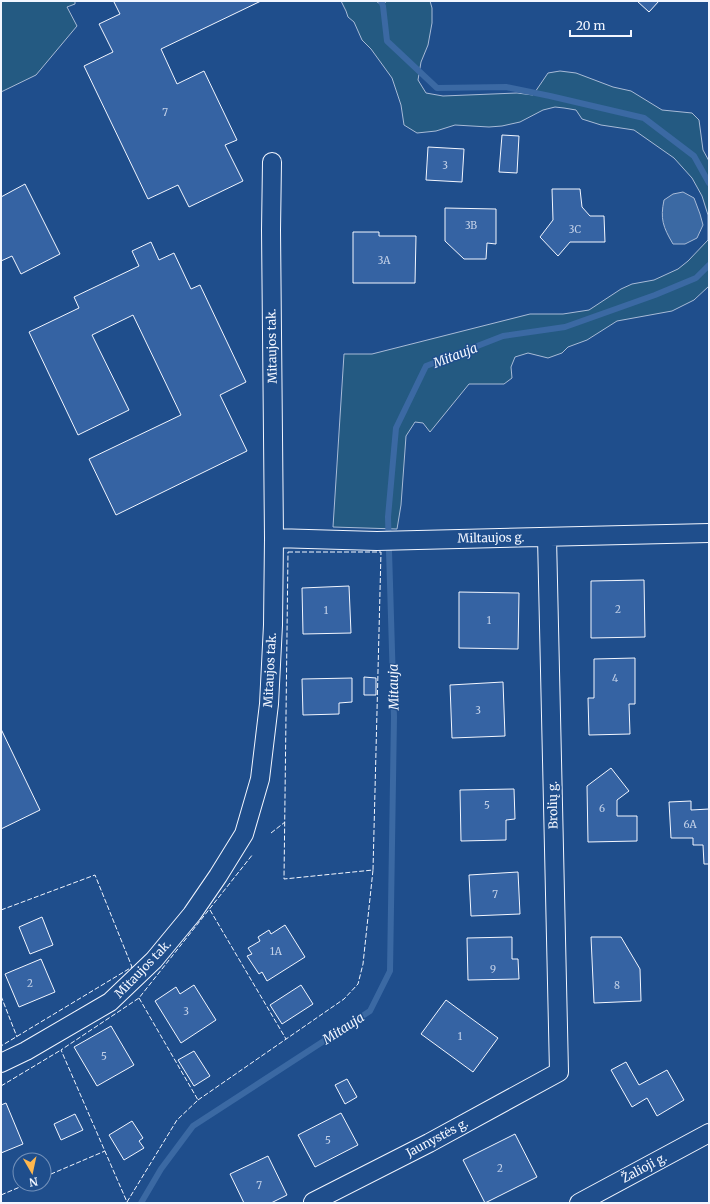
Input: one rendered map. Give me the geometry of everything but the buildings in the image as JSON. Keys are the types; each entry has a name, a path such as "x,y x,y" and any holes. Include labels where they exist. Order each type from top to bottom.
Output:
{"street":[{"name":"Mitaujos tak.","path":"1,1063 26,1051 110,1002 154,960 192,914 244,834 260,779 269,704 273,625 272,162"},
{"name":"Miltaujos g.","path":"274,538 377,541 709,533"},
{"name":"Brolių g.","path":"547,537 559,1072"},
{"name":"Jaunystės g.","path":"313,1202 429,1143 559,1072"},
{"name":"Žalioji g.","path":"579,1203 709,1133"}],"shaded area":[{"path":"1,1 75,1 75,4 67,7 77,26 36,75 1,92"},
{"path":"341,1 376,1 383,6 386,1 430,1 432,8 432,23 428,45 421,62 418,80 426,93 443,96 517,93 533,95 548,73 560,71 576,73 613,87 631,91 662,110 692,113 699,120 703,150 709,161 709,286 694,300 672,311 617,321 587,340 568,347 562,353 548,358 528,353 515,357 511,367 512,378 504,384 469,384 430,432 423,423 415,422 406,436 401,505 397,529 333,527 344,354 372,354 530,314 563,314 589,310 621,289 632,284 654,280 678,269 708,240 708,215 702,196 692,178 674,158 634,130 601,125 582,119 576,110 555,107 543,110 520,122 502,126 489,127 455,125 436,131 417,133 404,125 401,105 392,78 371,49 362,40 354,22 348,17"},
{"path":"683,192 694,198 703,225 697,238 685,244 673,244 663,223 662,212 664,200 673,194"}],"waterway":[{"name":"Mitauja","path":"381,1 383,6 387,41 437,88 506,87 644,118 694,156 709,183"},
{"name":"Mitauja","path":"141,1203 161,1169 193,1126 370,1011 390,971 394,717 388,517 396,428 426,366 503,336 565,327 655,295 696,278 709,265"}],"fence":[{"path":"288,552 381,552 373,870 284,879 288,552"},
{"path":"271,833 285,822"},
{"path":"139,998 198,1100 177,1120 127,1202 61,1050 139,998 253,854"},
{"path":"198,1100 344,999 358,984 363,964 373,870"},
{"path":"1,910 95,875 132,967 1,1046"},
{"path":"210,910 286,1039"},
{"path":"1,996 17,1037"},
{"path":"1,1086 61,1050"},
{"path":"52,1174 105,1151"},
{"path":"1,1195 12,1190"}]}
